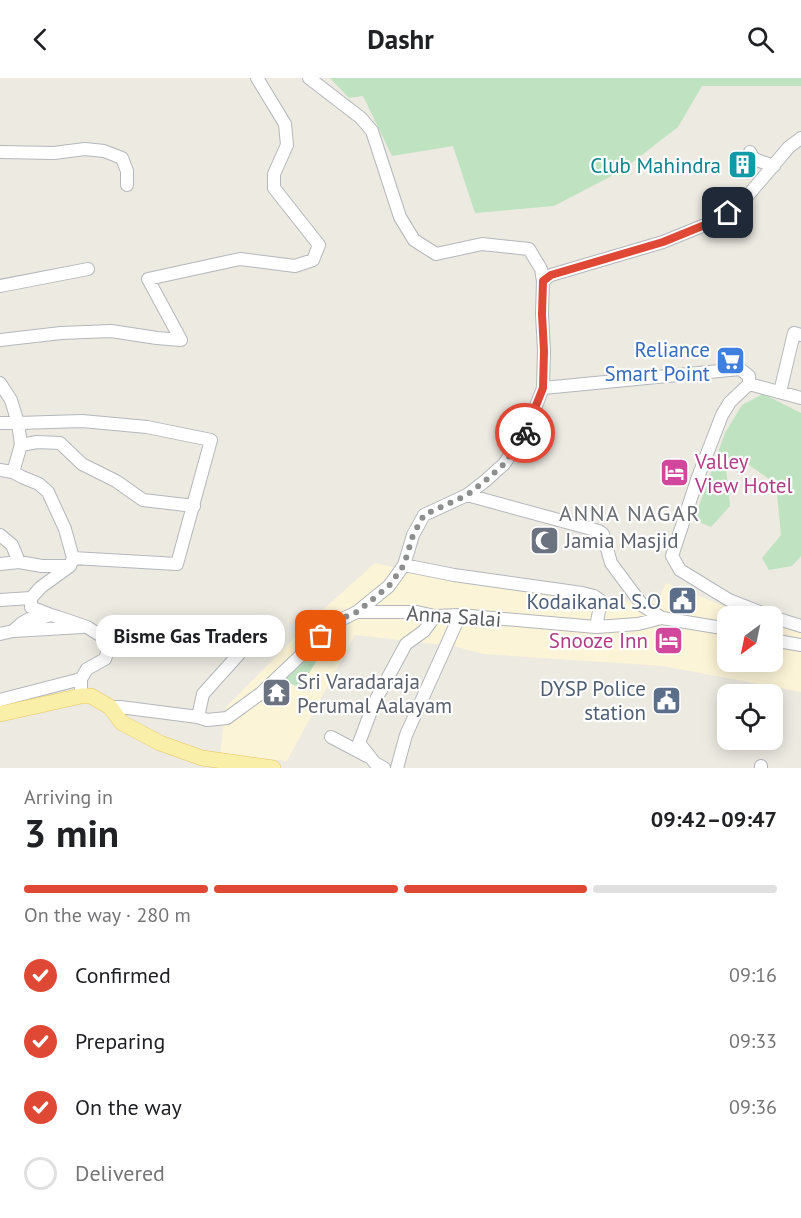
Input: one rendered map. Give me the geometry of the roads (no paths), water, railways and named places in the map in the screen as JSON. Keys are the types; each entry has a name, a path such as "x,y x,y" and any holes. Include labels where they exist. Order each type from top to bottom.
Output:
{"main road":[{"path":"0,714 81,696 91,696 110,707 122,723 160,743 202,758 273,768"}],"street":[{"path":"0,339 111,331 157,339 181,340 148,279 240,259 295,266 313,260 319,245 274,188 274,174 287,145 285,124 257,78"},
{"path":"309,78 361,118 372,131 400,217 414,240 436,254 482,244 529,249 541,269 543,281 543,388 525,434 504,464 467,495 424,515 413,535 404,565 389,586 357,612"},
{"path":"543,281 551,275 663,242 717,220 740,206 789,147 801,138"},
{"path":"0,152 54,153 85,149 105,151 122,158 128,171 127,185"},
{"path":"750,153 751,157 759,162 766,162 774,166"},
{"path":"0,286 88,269"},
{"path":"780,392 794,333 801,335"},
{"path":"543,388 740,369 748,376 749,384"},
{"path":"0,383 11,400 18,423 21,445 6,471 39,484 48,492 65,529 72,562"},
{"path":"749,384 801,398"},
{"path":"744,606 729,600 680,570 672,555 694,487 722,415 730,402 749,384"},
{"path":"0,423 82,421 147,427 211,440 177,564 72,562 42,566 19,562 0,564"},
{"path":"21,445 38,442 60,443 82,464 116,481 143,501 194,506"},
{"path":"467,495 599,531 603,534 611,562 643,606 662,618"},
{"path":"0,535 12,545 19,562"},
{"path":"72,562 41,587 31,598 31,607 87,627 103,637 108,650 105,659 87,669 81,680 81,696"},
{"path":"404,565 454,575 594,596 601,601 596,627"},
{"path":"0,600 31,598"},
{"name":"Anna Salai","path":"110,707 207,720 227,718 260,694 336,621 357,612 417,612 435,616 460,615 596,627 638,624 662,618 717,627"},
{"path":"13,631 29,619 51,615"},
{"path":"397,768 406,735 460,615"},
{"path":"384,768 368,756 359,743 374,703 406,644 424,630 435,616"},
{"path":"783,620 801,626"},
{"path":"0,633 87,627"},
{"path":"783,642 801,645"},
{"path":"198,717 203,694 239,654"},
{"path":"0,700 81,680"},
{"path":"331,737 368,756"}],"place":[{"name":"Club Mahindra","path":"742,165"},
{"name":"Reliance Smart Point","path":"731,361"},
{"name":"Valley View Hotel","path":"674,473"},
{"name":"Jamia Masjid","path":"544,540"},
{"name":"Kodaikanal S.O","path":"682,601"},
{"name":"Bisme Gas Traders","path":"321,636"},
{"name":"Snooze Inn","path":"669,640"},
{"name":"Sri Varadaraja Perumal Aalayam","path":"276,693"},
{"name":"DYSP Police station","path":"667,700"}],"district":[{"name":"ANNA NAGAR","path":"630,513"}]}
